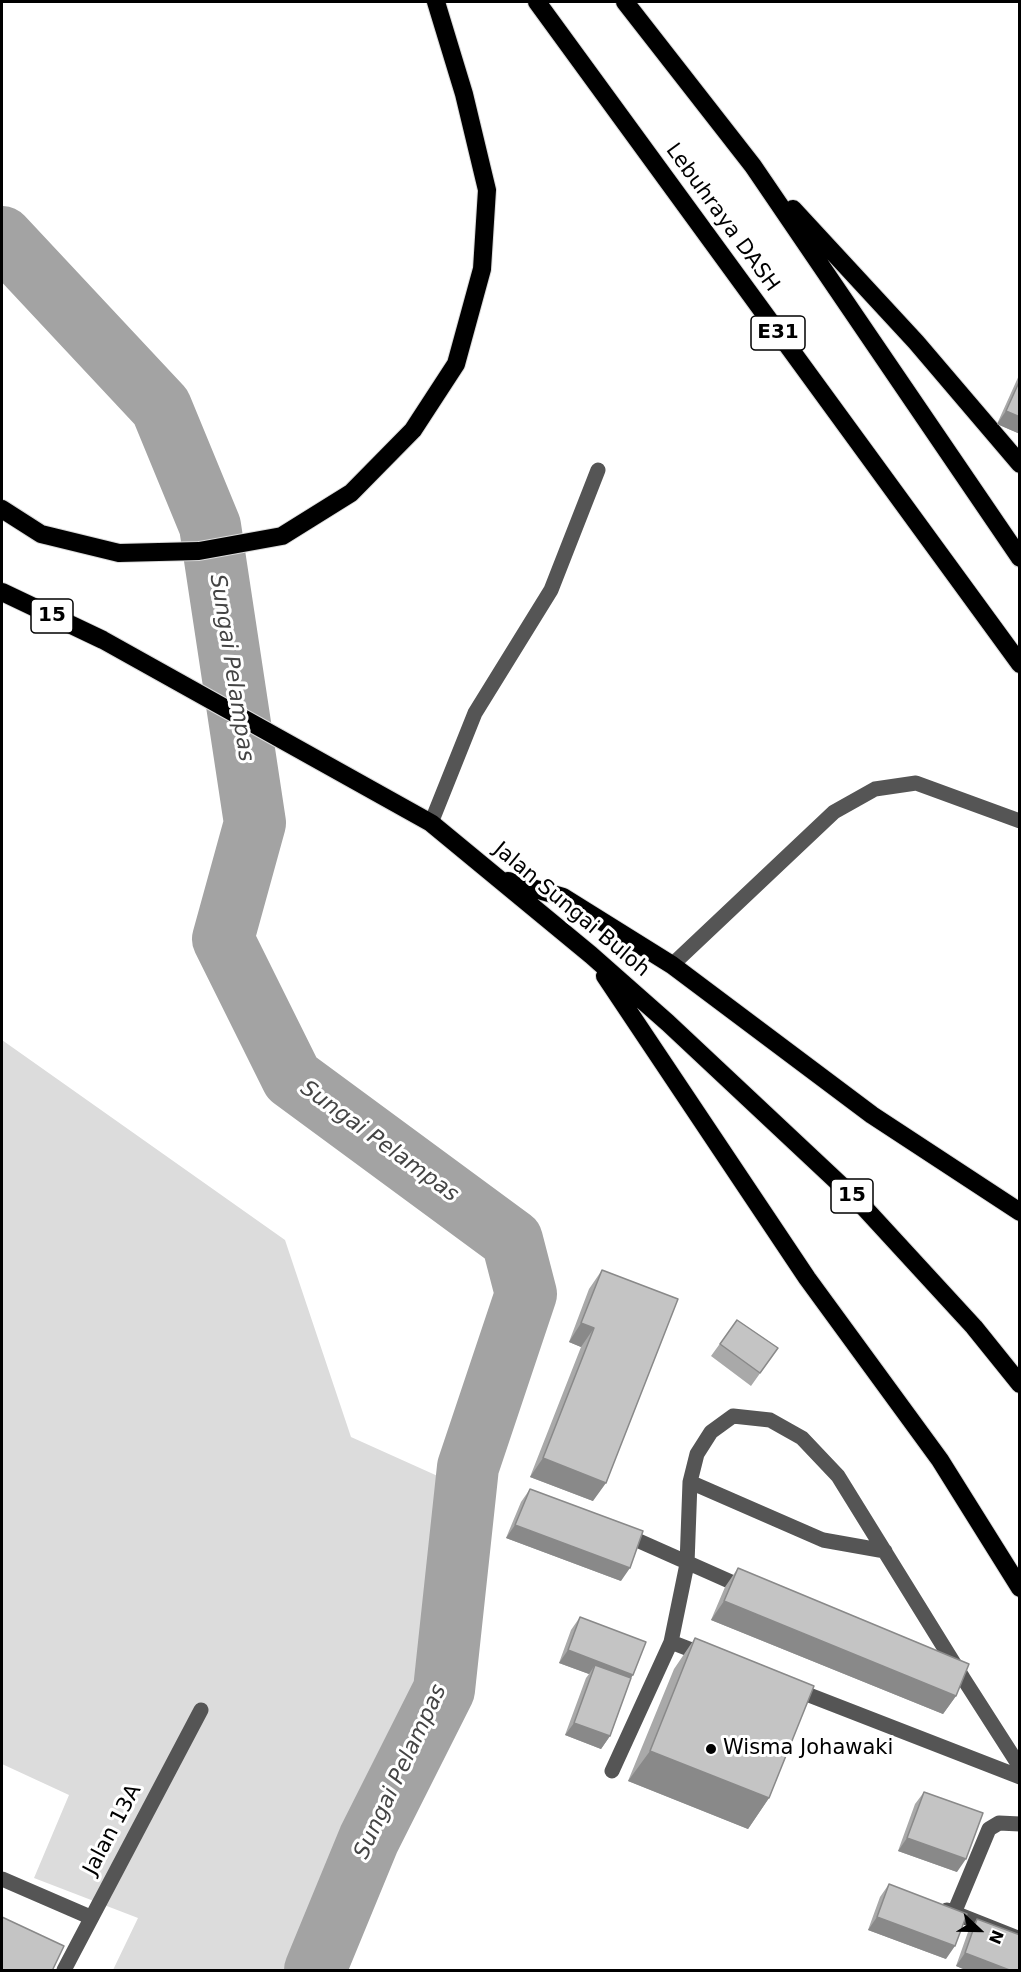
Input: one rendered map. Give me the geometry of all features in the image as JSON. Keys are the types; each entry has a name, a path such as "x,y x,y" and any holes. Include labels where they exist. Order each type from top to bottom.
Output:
{"highway":[{"path":"2,509 41,534 119,553 199,551 282,536 351,493 413,430 456,364 482,269 487,190 464,94 436,2"},
{"name":"Lebuhraya DASH","path":"537,2 1020,664"},
{"path":"626,2 753,166 1020,558"},
{"path":"753,166 916,342 1020,464"},
{"name":"Jalan Sungai Buloh","path":"2,592 103,640 431,823 591,955 668,1023 860,1203 974,1327 1020,1384"},
{"path":"500,879 563,897 672,965 872,1115 1020,1212"},
{"path":"591,955 807,1278 940,1460 1020,1588"}],"street":[{"path":"431,823 475,713 551,590 598,470"},
{"path":"672,965 834,812 875,789 916,783 1020,821"},
{"path":"612,1771 671,1641 687,1564 690,1482 696,1454 718,1427 733,1416 770,1420 802,1438 838,1476 1020,1767"},
{"path":"690,1482 824,1540 885,1551"},
{"path":"610,1528 687,1564 764,1596"},
{"path":"671,1641 725,1663"},
{"path":"941,1669 963,1678"},
{"path":"780,1684 1020,1777"},
{"name":"Jalan 13A","path":"64,1971 90,1917 201,1710"},
{"path":"954,1913 989,1829 999,1823 1020,1824"},
{"path":"2,1879 90,1917"},
{"path":"935,1905 1020,1939"}],"shaded area":[{"path":"2,1040 285,1240 351,1437 451,1482 421,1692 296,1970 113,1970 138,1918 34,1878 69,1795 2,1764"}],"building":[{"path":"1020,380 1020,417 1006,411"},
{"path":"602,1270 678,1299 606,1483 543,1458 594,1328 581,1323"},
{"path":"737,1320 778,1348 760,1373 720,1344"},
{"path":"530,1489 643,1531 630,1568 515,1525"},
{"path":"738,1568 969,1664 956,1696 724,1601"},
{"path":"580,1617 646,1642 633,1675 568,1650"},
{"name":"Wisma Johawaki","path":"695,1638 814,1686 769,1798 650,1751"},
{"path":"595,1665 631,1678 610,1736 574,1723"},
{"path":"924,1792 983,1813 966,1859 907,1838"},
{"path":"889,1884 967,1914 955,1946 877,1917"},
{"path":"2,1917 64,1946 52,1971 2,1971"},
{"path":"977,1919 1020,1935 1020,1971 1012,1971 965,1953"}],"waterway":[{"name":"Sungai Pelampas","path":"2,237 161,407 210,526 255,823 223,939 292,1078 512,1240 526,1294 468,1467 444,1690 369,1839 315,1970"}],"place":[{"name":"Wisma Johawaki","path":"711,1749"}]}
